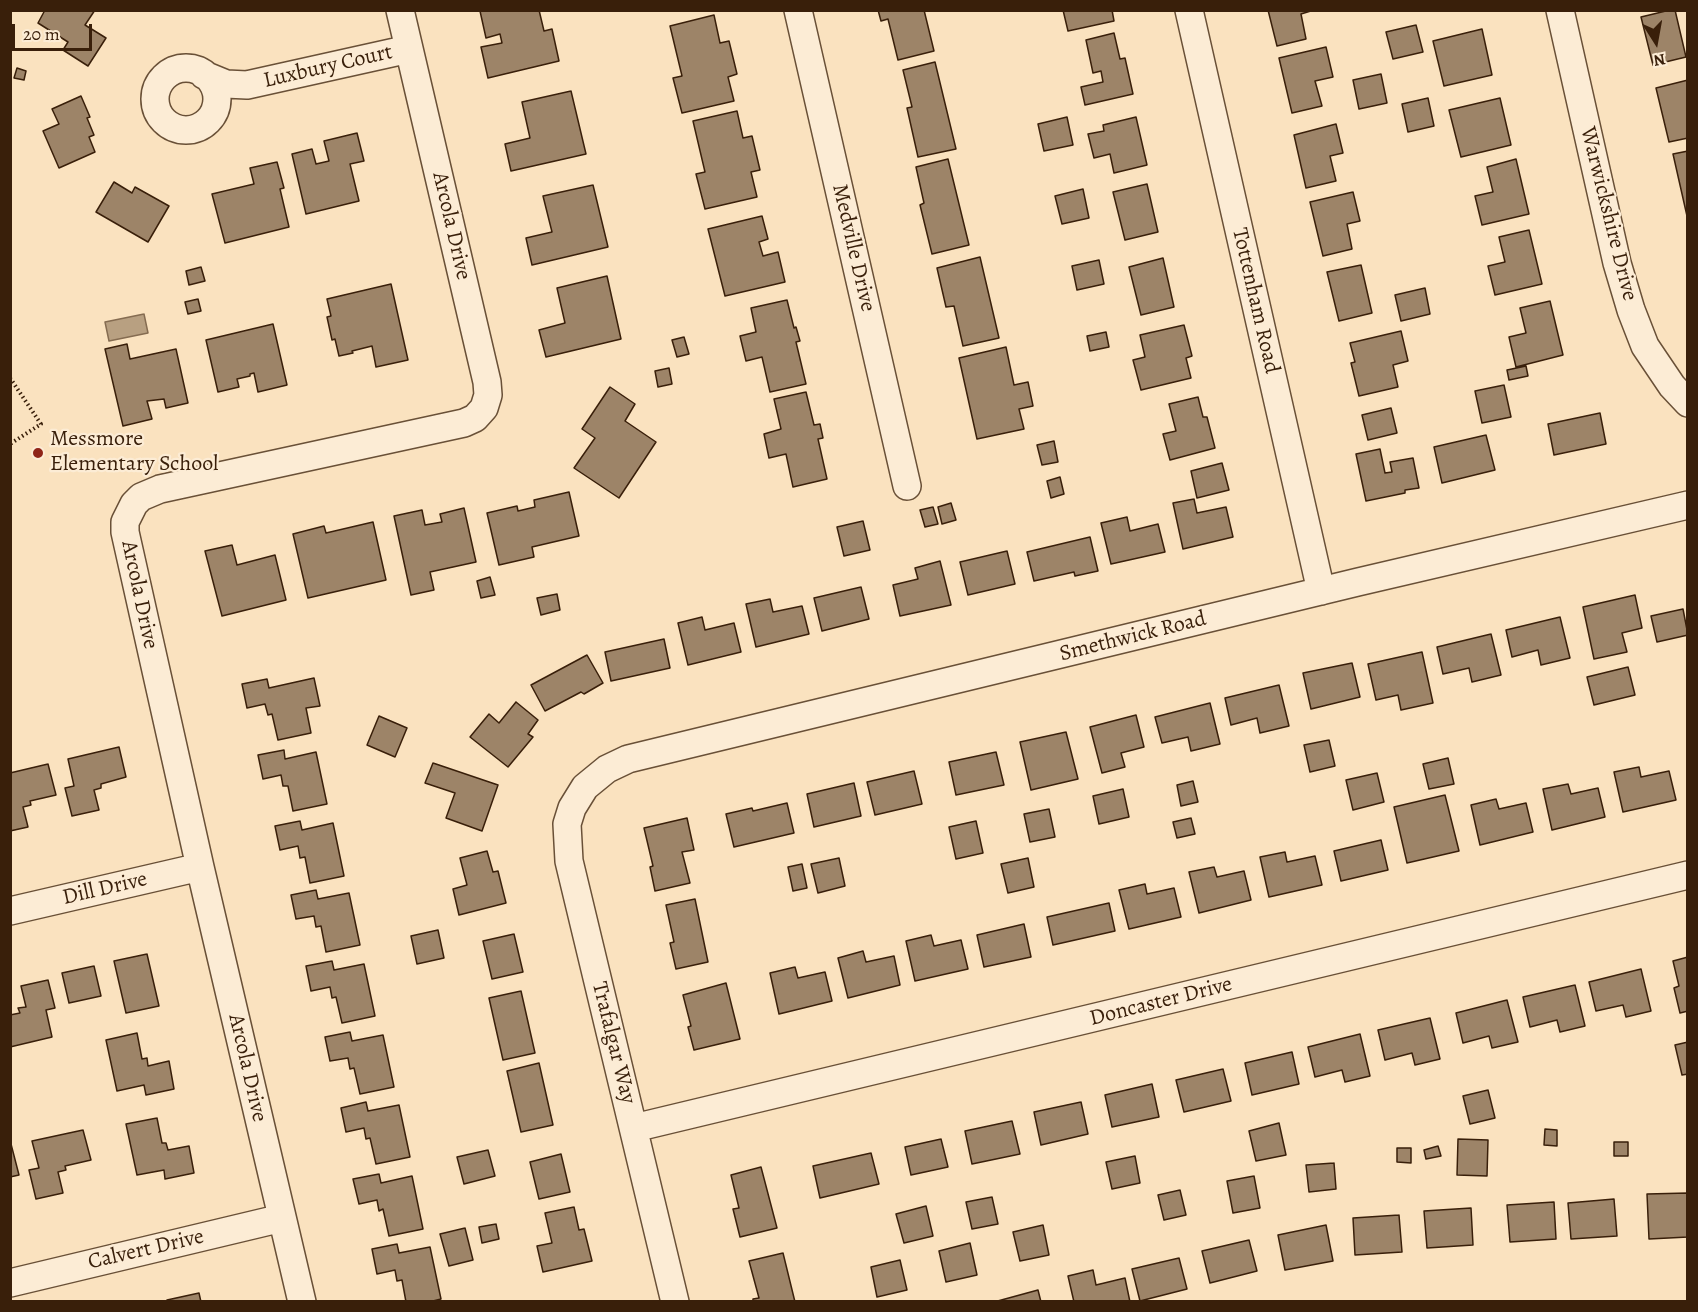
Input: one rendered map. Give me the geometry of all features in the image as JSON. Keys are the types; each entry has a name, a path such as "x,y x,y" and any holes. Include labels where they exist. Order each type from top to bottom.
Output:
{"street":[{"name":"Arcola Drive","path":"302,1302 200,867 125,532 125,522 129,511 141,497 160,489 464,423 475,418 484,408 488,395 487,382 400,10"},
{"name":"Medville Drive","path":"798,10 907,486"},
{"name":"Tottenham Road","path":"1189,10 1321,591"},
{"name":"Warwickshire Drive","path":"1560,10 1617,263 1630,310 1645,346 1672,386 1688,403"},
{"name":"Luxbury Court","path":"247,85 229,96 201,127 191,130 171,127 163,121 155,103 159,84 166,75 175,70 185,68 195,70 226,84 247,85 409,49"},
{"path":"204,75 212,82 216,92 214,112"},
{"name":"Smethwick Road","path":"585,787 607,769 628,759 1321,591 1688,505"},
{"name":"Trafalgar Way","path":"585,787 572,808 567,824 569,861 675,1302"},
{"name":"Dill Drive","path":"10,911 200,867"},
{"name":"Doncaster Drive","path":"634,1128 1688,875"},
{"name":"Calvert Drive","path":"10,1283 282,1218"}],"path":[{"path":"10,378 41,424 10,444"}],"shaded area":[{"path":"144,314 148,333 109,341 105,322"}],"building":[{"path":"45,10 95,10 85,25 106,38 88,66 63,50 68,42 38,23"},
{"path":"539,10 544,31 552,29 559,61 488,78 481,47 502,43 500,34 486,38 480,11"},
{"path":"878,10 924,10 934,51 898,60 888,19 881,21"},
{"path":"1063,10 1112,10 1114,21 1068,31"},
{"path":"1268,10 1314,10 1301,14 1306,39 1277,46"},
{"path":"1675,10 1686,57 1653,65 1641,17"},
{"path":"714,15 720,43 729,41 737,74 728,77 734,101 682,113 673,78 682,76 670,26"},
{"path":"1416,25 1423,52 1393,59 1386,32"},
{"path":"1482,29 1492,75 1444,86 1433,41"},
{"path":"1114,33 1120,59 1125,58 1133,94 1085,105 1081,87 1103,82 1101,71 1093,73 1086,40"},
{"path":"1326,47 1333,77 1315,81 1322,106 1292,113 1279,58"},
{"path":"935,62 956,149 918,157 907,108 912,107 903,70"},
{"path":"17,68 26,71 24,80 14,78"},
{"path":"1381,74 1387,103 1359,109 1353,80"},
{"path":"1688,80 1688,138 1669,142 1656,88"},
{"path":"571,91 586,154 511,171 505,144 530,138 522,102"},
{"path":"81,96 90,117 87,118 94,135 89,137 95,152 59,168 43,131 59,124 52,109"},
{"path":"1428,98 1434,126 1408,132 1402,104"},
{"path":"1500,98 1511,145 1461,157 1449,110"},
{"path":"737,111 743,138 752,136 760,170 751,172 757,197 705,209 696,174 705,172 693,121"},
{"path":"1067,117 1073,145 1044,151 1038,124"},
{"path":"1136,117 1147,165 1114,173 1110,154 1094,158 1088,134 1104,131 1103,125"},
{"path":"1336,124 1343,153 1330,156 1336,181 1306,188 1294,135"},
{"path":"357,133 364,161 350,164 359,201 306,214 292,154 312,149 316,164 329,161 324,141"},
{"path":"1688,151 1688,215 1687,216 1673,154"},
{"path":"948,159 969,245 932,254 920,205 924,203 916,167"},
{"path":"1516,159 1529,214 1482,225 1475,196 1493,192 1487,167"},
{"path":"277,162 284,188 280,189 289,227 225,243 212,194 254,184 250,168"},
{"path":"114,182 132,193 135,187 169,206 148,242 96,212"},
{"path":"1147,184 1158,232 1125,240 1113,192"},
{"path":"593,185 608,247 532,265 526,238 552,232 543,196"},
{"path":"1083,189 1089,218 1062,224 1055,196"},
{"path":"1353,192 1360,221 1347,224 1352,249 1323,256 1310,202"},
{"path":"762,216 768,239 759,242 763,256 778,252 785,282 725,296 708,229"},
{"path":"1529,230 1542,284 1495,295 1488,266 1505,262 1499,237"},
{"path":"980,257 999,338 963,346 954,306 946,307 937,268"},
{"path":"1163,258 1174,307 1141,315 1129,267"},
{"path":"1099,260 1104,284 1077,290 1072,266"},
{"path":"1361,265 1372,313 1339,321 1327,272"},
{"path":"201,267 205,281 189,285 186,271"},
{"path":"607,276 621,339 546,357 539,330 565,323 557,288"},
{"path":"391,284 408,360 376,367 372,346 339,356 335,339 332,340 327,317 331,316 327,299"},
{"path":"1425,288 1430,314 1401,321 1395,295"},
{"path":"198,299 201,311 188,314 185,302"},
{"path":"787,300 800,341 796,342 806,384 770,392 762,357 746,361 740,336 756,332 751,308"},
{"path":"1550,301 1563,355 1516,367 1509,337 1526,333 1520,308"},
{"path":"273,324 287,385 258,392 254,373 237,379 239,387 218,392 206,340"},
{"path":"1184,325 1192,356 1186,358 1191,378 1141,390 1133,360 1145,357 1140,335"},
{"path":"1401,331 1408,361 1393,365 1398,387 1359,396 1351,363 1355,362 1350,343"},
{"path":"1106,332 1109,347 1090,351 1087,336"},
{"path":"684,337 689,354 677,357 672,340"},
{"path":"127,344 130,359 176,349 188,403 166,408 164,399 147,401 152,419 123,426 105,349"},
{"path":"1006,347 1014,385 1028,382 1033,406 1019,409 1024,429 977,439 959,358"},
{"path":"1526,366 1528,376 1509,380 1507,370"},
{"path":"669,368 672,384 658,387 655,371"},
{"path":"1504,385 1511,417 1482,423 1475,391"},
{"path":"610,387 635,404 625,421 656,442 619,498 574,468 595,438 582,429"},
{"path":"806,392 814,425 820,424 823,438 818,439 827,479 793,487 786,454 769,458 764,434 781,429 774,399"},
{"path":"1198,397 1203,417 1207,417 1215,448 1170,460 1163,434 1176,431 1169,404"},
{"path":"1391,408 1397,433 1368,440 1362,415"},
{"path":"1600,413 1606,444 1554,455 1548,424"},
{"path":"1486,435 1495,470 1442,483 1434,447"},
{"path":"1054,441 1058,462 1042,465 1037,445"},
{"path":"1380,449 1385,473 1392,472 1390,462 1413,458 1419,488 1366,501 1356,454"},
{"path":"1222,463 1229,490 1197,498 1191,471"},
{"path":"1060,477 1064,494 1051,498 1047,481"},
{"path":"569,492 579,536 532,547 534,557 499,565 487,513 517,506 518,511 535,507 534,500"},
{"path":"1194,499 1197,513 1226,507 1233,537 1183,549 1173,503"},
{"path":"951,503 956,520 942,524 938,507"},
{"path":"933,507 938,524 925,527 920,510"},
{"path":"464,508 476,562 430,572 434,590 411,595 394,516 422,510 425,525 442,522 440,514"},
{"path":"1127,517 1130,531 1158,524 1165,552 1111,564 1101,523"},
{"path":"863,521 870,550 844,556 837,527"},
{"path":"373,522 386,580 308,598 293,534 324,526 326,533"},
{"path":"1090,537 1098,571 1075,576 1074,572 1034,581 1027,552"},
{"path":"232,545 237,565 275,555 286,600 222,616 205,551"},
{"path":"1007,551 1015,584 968,595 960,562"},
{"path":"940,561 951,605 900,616 893,585 918,579 915,568"},
{"path":"490,577 495,595 481,598 477,581"},
{"path":"861,587 869,619 822,631 814,598"},
{"path":"557,594 560,610 541,615 537,598"},
{"path":"1635,595 1642,628 1622,633 1627,652 1594,659 1583,607"},
{"path":"770,599 773,612 802,606 809,634 756,647 746,604"},
{"path":"1683,609 1688,635 1657,642 1651,616"},
{"path":"702,617 705,630 734,623 741,652 688,665 678,623"},
{"path":"1560,617 1570,658 1541,665 1538,650 1512,657 1506,630"},
{"path":"1491,634 1501,675 1472,682 1469,668 1443,674 1437,647"},
{"path":"664,639 670,668 611,681 605,652"},
{"path":"1422,652 1433,703 1401,710 1398,695 1376,700 1368,664"},
{"path":"587,655 603,683 545,711 531,685"},
{"path":"1352,663 1360,697 1311,709 1303,673"},
{"path":"1628,667 1635,695 1594,705 1587,677"},
{"path":"314,678 320,706 306,708 311,733 278,740 272,714 268,715 265,704 247,708 242,684 267,679 269,688"},
{"path":"1279,685 1289,726 1260,733 1257,718 1231,725 1225,698"},
{"path":"516,702 538,720 528,734 533,737 508,767 470,737 489,714 499,723"},
{"path":"1210,703 1220,744 1191,751 1188,737 1162,743 1155,717"},
{"path":"1136,715 1144,747 1121,753 1125,767 1102,773 1090,727"},
{"path":"379,716 407,728 395,757 367,745"},
{"path":"1066,732 1078,779 1031,790 1020,742"},
{"path":"1329,740 1335,766 1310,772 1304,745"},
{"path":"119,747 126,777 101,784 101,788 94,790 99,810 72,816 65,788 74,786 68,759"},
{"path":"284,750 285,759 316,752 327,804 293,811 288,786 283,786 281,775 263,779 258,755"},
{"path":"996,752 1004,785 956,795 949,762"},
{"path":"1448,758 1454,784 1429,789 1423,764"},
{"path":"433,763 498,785 482,831 446,818 455,793 425,783"},
{"path":"48,764 56,795 30,801 31,805 23,807 28,827 10,831 10,773"},
{"path":"1639,767 1641,777 1669,771 1676,800 1623,812 1614,772"},
{"path":"914,771 922,804 875,815 867,782"},
{"path":"1377,773 1384,802 1353,810 1346,780"},
{"path":"1193,781 1198,802 1181,806 1177,785"},
{"path":"854,783 861,816 814,827 807,794"},
{"path":"1568,784 1571,794 1598,788 1605,817 1552,830 1543,789"},
{"path":"1123,789 1129,817 1099,824 1093,796"},
{"path":"1445,795 1459,851 1407,863 1394,807"},
{"path":"1496,799 1499,809 1526,803 1533,832 1480,845 1471,805"},
{"path":"787,803 794,833 734,847 726,814 752,808 753,811"},
{"path":"1049,809 1055,837 1030,842 1024,814"},
{"path":"687,818 694,850 682,852 690,883 655,891 650,867 653,866 644,828"},
{"path":"1191,818 1195,834 1177,838 1173,822"},
{"path":"300,821 302,830 333,823 344,876 310,883 305,857 300,858 298,846 280,850 275,826"},
{"path":"976,821 983,853 956,859 949,827"},
{"path":"1381,840 1388,870 1341,881 1334,851"},
{"path":"487,851 493,872 498,871 506,903 459,915 453,889 467,885 460,858"},
{"path":"1285,852 1287,862 1315,856 1322,885 1269,897 1260,857"},
{"path":"839,858 845,886 818,893 811,864"},
{"path":"1028,858 1034,887 1008,893 1001,864"},
{"path":"802,864 807,888 793,891 788,867"},
{"path":"1214,867 1217,877 1244,871 1251,900 1199,913 1189,872"},
{"path":"1145,884 1147,894 1174,888 1181,917 1129,929 1119,890"},
{"path":"316,890 318,899 349,893 360,945 326,952 321,926 316,927 314,916 296,919 291,895"},
{"path":"695,899 708,962 676,969 670,943 674,942 666,905"},
{"path":"1109,903 1115,931 1053,945 1047,917"},
{"path":"1024,924 1031,957 984,967 977,935"},
{"path":"438,930 444,958 417,964 411,936"},
{"path":"514,934 523,972 492,979 483,941"},
{"path":"931,935 934,946 961,940 968,969 915,981 906,941"},
{"path":"863,951 866,962 894,956 900,985 848,998 838,958"},
{"path":"147,954 159,1006 126,1013 114,961"},
{"path":"1688,957 1688,1011 1680,1013 1674,988 1679,986 1673,961"},
{"path":"332,961 334,970 364,964 375,1016 342,1023 336,997 332,998 330,987 311,991 306,966"},
{"path":"94,966 101,996 69,1003 62,973"},
{"path":"795,967 798,978 825,972 832,1001 779,1014 770,973"},
{"path":"1641,969 1651,1011 1626,1017 1623,1005 1596,1011 1589,982"},
{"path":"48,980 55,1008 46,1010 52,1037 10,1047 10,1015 20,1013 18,1008 26,1007 21,986"},
{"path":"726,983 740,1039 694,1050 683,995"},
{"path":"1575,985 1585,1026 1560,1032 1557,1020 1530,1027 1523,997"},
{"path":"521,991 535,1053 503,1060 489,998"},
{"path":"1507,1000 1518,1042 1492,1048 1489,1036 1463,1043 1456,1013"},
{"path":"1430,1018 1440,1059 1415,1065 1412,1053 1385,1060 1378,1030"},
{"path":"350,1032 352,1041 383,1035 394,1087 360,1094 354,1068 350,1069 348,1058 330,1061 325,1037"},
{"path":"137,1033 142,1059 147,1058 148,1066 169,1061 174,1089 146,1095 144,1085 117,1091 106,1040"},
{"path":"1360,1034 1370,1076 1345,1082 1342,1070 1315,1077 1308,1047"},
{"path":"1688,1042 1688,1074 1682,1075 1675,1045"},
{"path":"1292,1052 1299,1084 1252,1095 1245,1063"},
{"path":"539,1063 553,1125 521,1132 507,1071"},
{"path":"1223,1069 1231,1101 1184,1112 1176,1080"},
{"path":"1152,1084 1159,1117 1112,1127 1105,1095"},
{"path":"1488,1090 1495,1118 1470,1124 1463,1096"},
{"path":"366,1102 368,1111 399,1105 410,1157 376,1164 370,1138 366,1139 364,1128 346,1132 341,1108"},
{"path":"1081,1102 1088,1134 1041,1145 1034,1112"},
{"path":"157,1118 162,1143 166,1143 168,1150 189,1146 194,1173 165,1179 164,1170 137,1175 126,1124"},
{"path":"1012,1121 1020,1154 972,1164 965,1131"},
{"path":"1279,1123 1286,1155 1256,1161 1249,1131"},
{"path":"1545,1129 1557,1130 1557,1146 1544,1145"},
{"path":"83,1130 91,1160 65,1166 66,1170 58,1172 63,1193 36,1199 29,1170 39,1168 32,1141"},
{"path":"941,1139 948,1167 911,1175 905,1147"},
{"path":"1458,1139 1488,1140 1487,1176 1457,1175"},
{"path":"1614,1142 1628,1142 1628,1156 1614,1156"},
{"path":"10,1145 19,1175 10,1177"},
{"path":"1438,1146 1441,1156 1426,1159 1424,1150"},
{"path":"1397,1148 1411,1148 1411,1163 1397,1162"},
{"path":"488,1150 495,1176 464,1184 457,1157"},
{"path":"871,1153 879,1184 820,1198 813,1166"},
{"path":"561,1154 570,1192 539,1199 530,1162"},
{"path":"1135,1156 1140,1183 1112,1189 1106,1162"},
{"path":"1334,1163 1336,1189 1309,1192 1306,1165"},
{"path":"761,1167 777,1228 740,1237 733,1209 739,1208 731,1175"},
{"path":"379,1174 381,1183 412,1176 423,1229 389,1236 383,1209 379,1211 377,1200 359,1204 353,1179"},
{"path":"1254,1176 1260,1208 1233,1213 1227,1181"},
{"path":"1180,1190 1186,1215 1164,1220 1158,1195"},
{"path":"1688,1193 1688,1237 1649,1239 1647,1194"},
{"path":"992,1197 998,1224 972,1229 966,1202"},
{"path":"1614,1199 1617,1236 1571,1239 1568,1203"},
{"path":"1554,1202 1556,1239 1510,1242 1507,1205"},
{"path":"926,1206 933,1236 904,1243 896,1214"},
{"path":"574,1207 579,1230 584,1229 592,1261 543,1272 537,1246 552,1243 545,1213"},
{"path":"1471,1208 1473,1245 1427,1248 1424,1211"},
{"path":"1399,1215 1402,1252 1355,1255 1353,1218"},
{"path":"496,1224 499,1239 482,1243 479,1227"},
{"path":"1043,1225 1049,1255 1020,1261 1013,1232"},
{"path":"1326,1225 1333,1261 1285,1270 1278,1235"},
{"path":"465,1228 473,1260 449,1266 440,1234"},
{"path":"1249,1240 1257,1271 1210,1283 1202,1251"},
{"path":"970,1243 977,1275 946,1282 939,1251"},
{"path":"397,1244 399,1253 430,1247 441,1299 429,1302 406,1302 402,1280 397,1281 395,1270 377,1274 372,1249"},
{"path":"783,1253 795,1302 753,1302 753,1299 759,1298 749,1261"},
{"path":"1179,1258 1187,1289 1140,1301 1132,1269"},
{"path":"900,1260 907,1290 877,1297 871,1267"},
{"path":"1093,1270 1096,1285 1125,1278 1130,1302 1074,1302 1068,1276"},
{"path":"1038,1290 1041,1302 994,1302"},
{"path":"199,1293 201,1302 168,1302 167,1300"}],"place":[{"name":"Messmore Elementary School","path":"38,453"}]}
